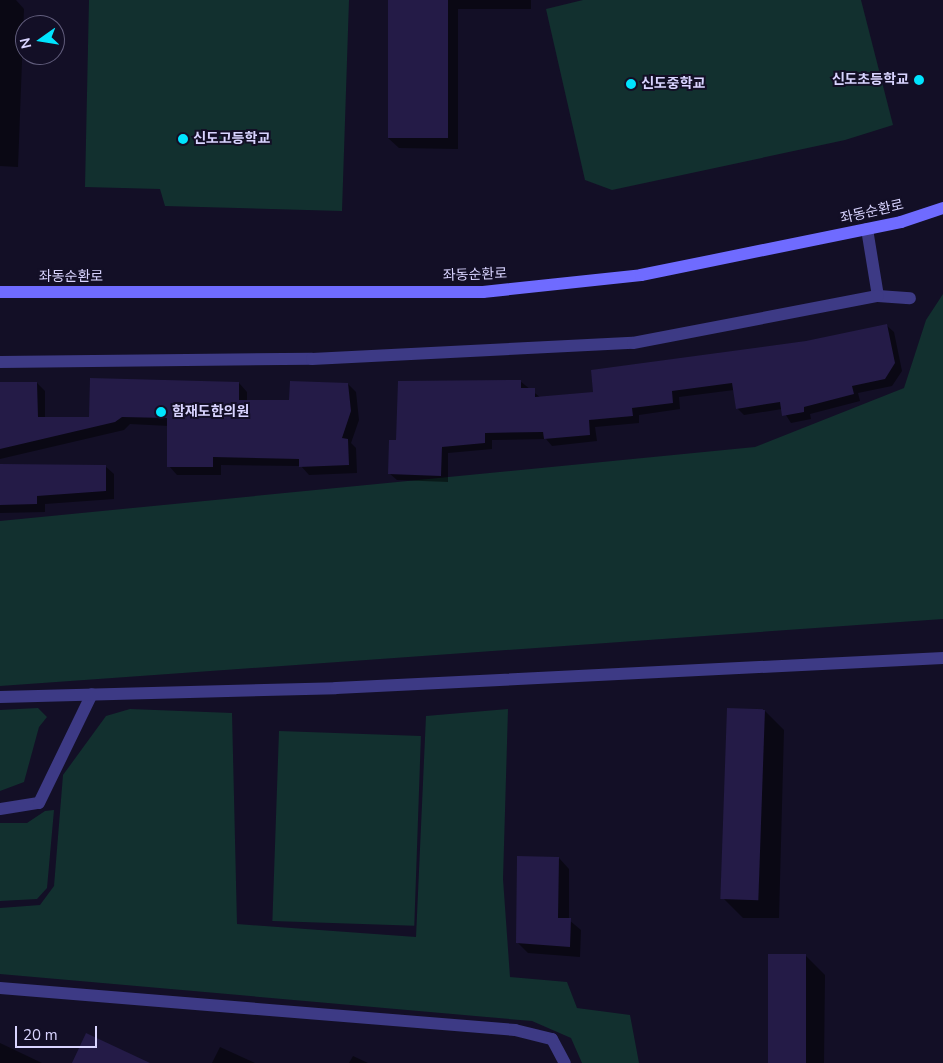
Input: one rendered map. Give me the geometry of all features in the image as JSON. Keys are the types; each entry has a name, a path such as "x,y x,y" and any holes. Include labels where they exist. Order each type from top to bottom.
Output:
{"street":[{"name":"좌동순환로","path":"0,292 483,292 641,275 868,229 943,208"},
{"path":"868,229 878,296"},
{"path":"0,362 312,359 634,344 878,296 910,298"},
{"path":"0,697 336,688 943,658"},
{"path":"0,809 39,803 92,694"},
{"path":"0,988 515,1030 552,1039 565,1063"}],"green space":[{"name":"신도고등학교","path":"89,0 349,0 342,211 165,206 160,189 85,187"},
{"path":"583,0 861,0 893,125 845,140 612,190 585,180 546,9"},
{"path":"943,294 943,619 0,686 0,521 755,447 904,388 926,320"},
{"path":"38,708 47,717 39,727 24,782 0,791 0,710"},
{"path":"130,709 232,713 237,924 416,937 426,716 508,709 503,879 510,977 567,982 577,1008 630,1015 639,1063 582,1063 571,1038 532,1021 0,974 0,908 40,905 54,886 63,775 106,716"},
{"path":"279,731 421,736 414,926 272,921"},
{"path":"54,810 47,888 37,899 0,901 0,823 27,823 45,811"}],"building":[{"path":"388,0 448,0 448,138 388,138"},
{"path":"887,324 895,363 885,379 852,386 854,394 804,407 804,412 782,416 780,402 736,409 732,383 672,391 673,403 632,408 633,416 589,420 590,435 544,439 543,432 485,433 485,443 442,447 441,476 388,474 389,440 396,440 398,381 521,380 521,388 535,388 535,397 593,392 591,370 806,341"},
{"path":"90,378 239,382 239,400 289,400 290,381 348,383 351,411 342,438 348,439 349,465 299,467 299,459 213,457 213,467 167,467 167,418 122,417 115,422 0,449 0,382 37,382 38,417 89,417"},
{"path":"0,464 106,465 106,491 37,496 37,504 0,505"},
{"path":"727,708 765,709 758,900 720,899"},
{"path":"517,856 559,857 558,918 571,918 570,947 516,943"},
{"path":"768,954 806,954 806,1063 768,1063"},
{"path":"86,1033 150,1063 72,1063"}],"place":[{"name":"신도초등학교","path":"919,80"},
{"name":"신도중학교","path":"631,84"},
{"name":"신도고등학교","path":"183,139"},
{"name":"함재도한의원","path":"161,412"}]}
